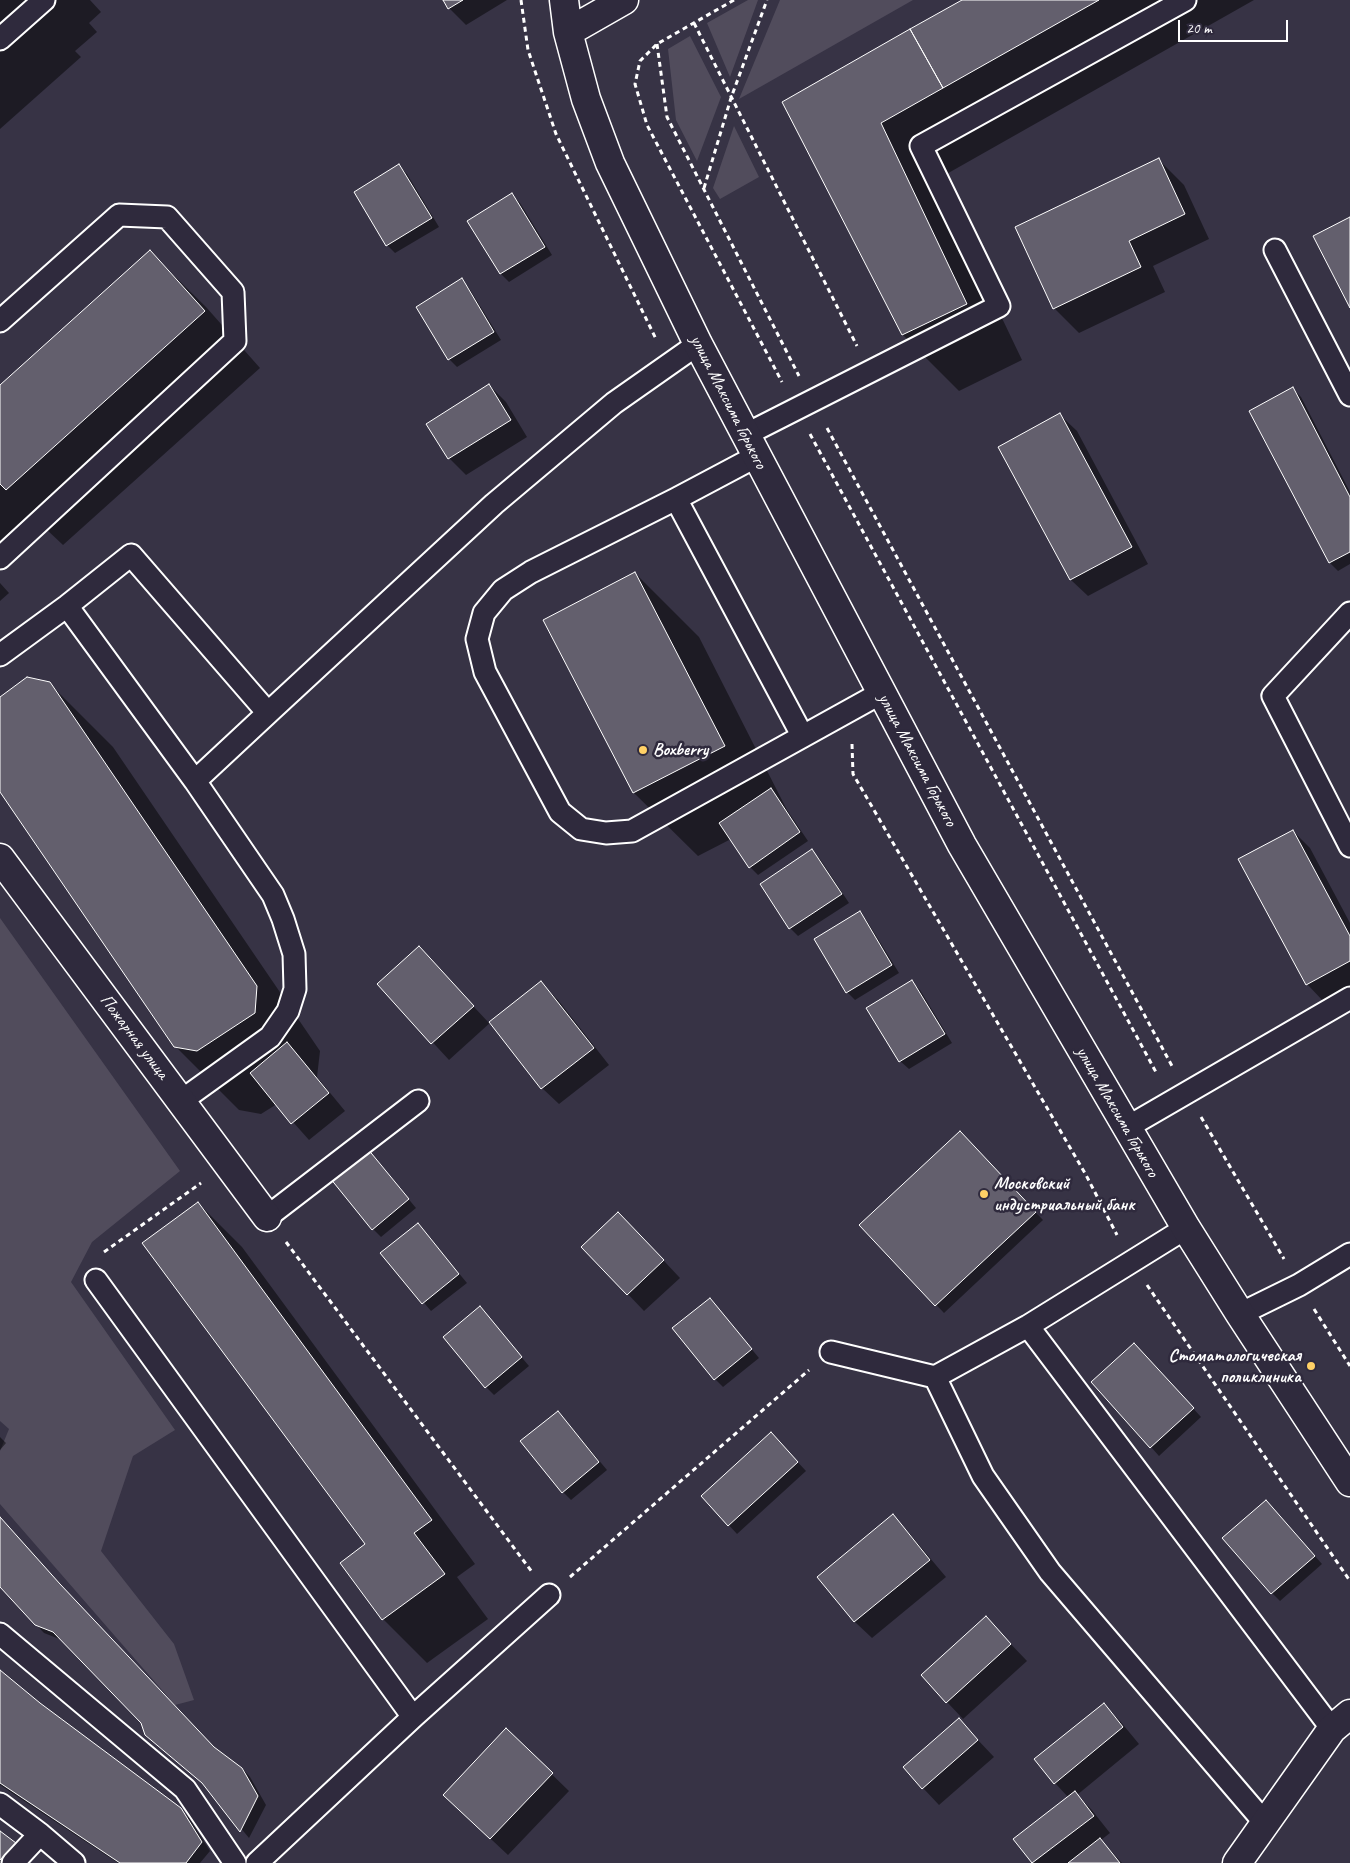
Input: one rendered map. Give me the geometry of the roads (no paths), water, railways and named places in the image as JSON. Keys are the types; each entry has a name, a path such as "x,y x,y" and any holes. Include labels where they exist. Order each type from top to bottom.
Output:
{"street":[{"name":"улица Максима Горького","path":"564,0 568,32 586,99 610,163 698,344 881,693 962,845 1126,1128 1240,1314 1350,1482"},
{"path":"568,32 624,0"},
{"name":"Пожарная улица","path":"0,858 267,1217"},
{"path":"1237,1863 1341,1722"}],"lane":[{"path":"0,39 44,0"},
{"path":"881,693 632,830 606,833 580,829 560,812 485,672 478,640 484,613 503,590 531,572 676,499 751,446 804,404 999,306 921,146 1185,0"},
{"path":"0,321 119,215 167,217 233,292 235,342 0,558"},
{"path":"1275,250 1350,395"},
{"path":"195,781 494,504 614,403 698,344"},
{"path":"676,499 802,735"},
{"path":"0,655 67,606 131,555 268,713"},
{"path":"67,606 195,781 273,895 294,954 295,989 288,1011 270,1037 181,1100"},
{"path":"1350,613 1273,696 1350,846"},
{"path":"1126,1128 1350,998"},
{"path":"267,1217 418,1101"},
{"path":"830,1352 935,1377 1028,1326 1186,1228"},
{"path":"1240,1314 1299,1284 1350,1254"},
{"path":"96,1280 412,1717"},
{"path":"1028,1326 1341,1722"},
{"path":"935,1377 983,1476 1050,1572 1265,1823"},
{"path":"257,1863 412,1717 549,1595"},
{"path":"0,1634 185,1789 235,1863"},
{"path":"0,1804 74,1863"},
{"path":"13,1863 40,1834"}],"place":[{"name":"Boxberry","path":"643,750"},
{"name":"Московский индустриальный банк","path":"984,1194"},
{"name":"Стоматологическая поликлиника","path":"1311,1366"}]}
